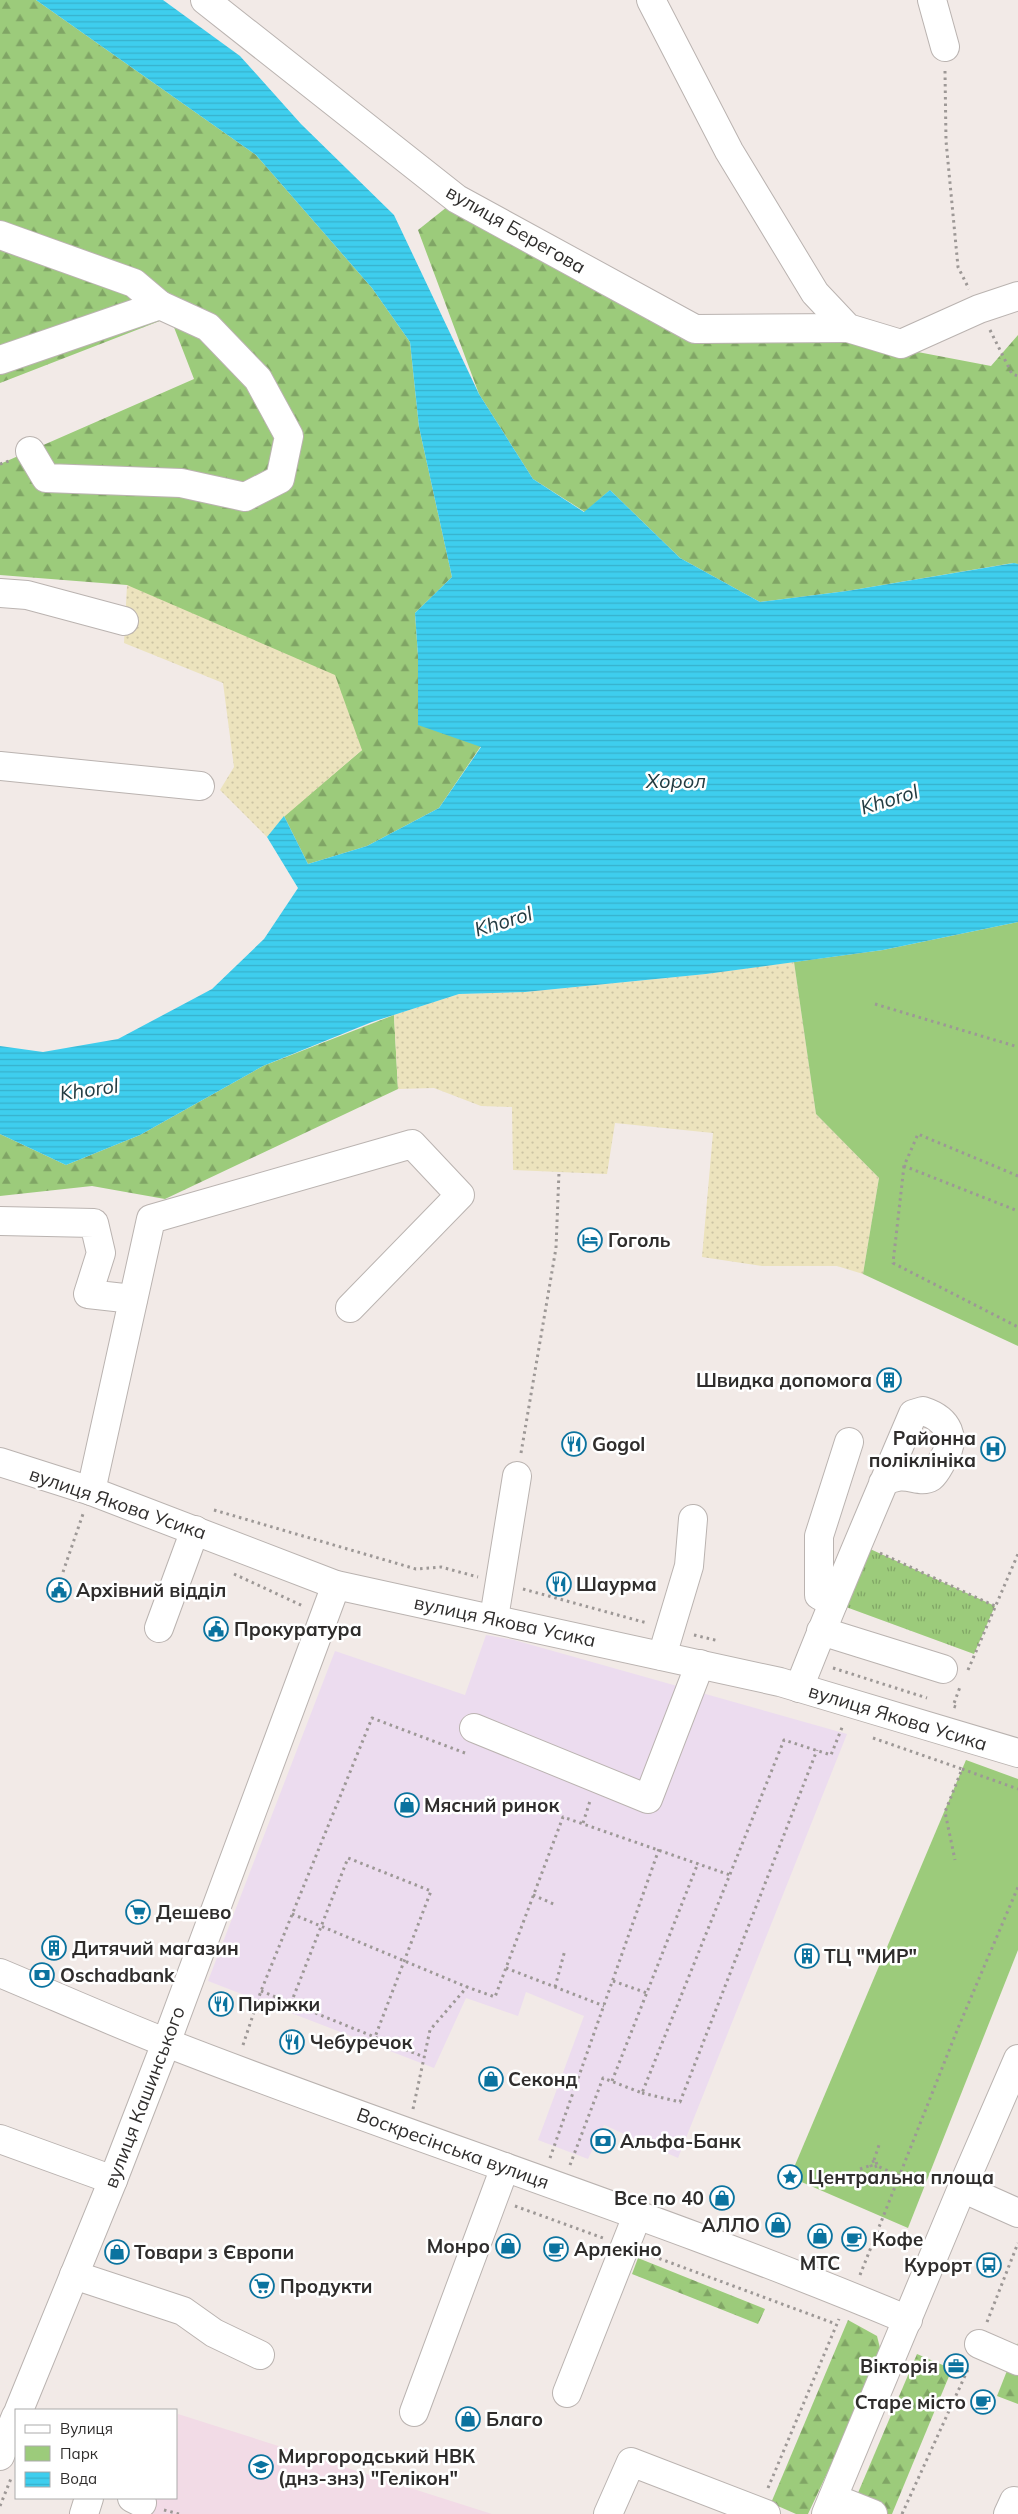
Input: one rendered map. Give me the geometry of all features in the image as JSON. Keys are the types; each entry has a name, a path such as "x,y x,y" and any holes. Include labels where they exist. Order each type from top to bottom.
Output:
{"street":[{"name":"вулиця Берегова","path":"205,0 457,200 696,329 848,328"},
{"path":"651,0 728,151 814,293 848,328 901,344 980,309 1018,296"},
{"path":"932,0 945,48"},
{"path":"0,235 134,283 160,305 208,327 258,379 289,436 280,479 245,497 181,483 46,478 30,451"},
{"path":"0,360 160,305"},
{"path":"0,592 27,595 124,621"},
{"path":"0,766 200,786"},
{"path":"91,1504 151,1219 412,1144 460,1195 350,1308"},
{"path":"0,1221 94,1223 101,1253 88,1294 133,1299"},
{"path":"833,1603 819,1595 819,1536 849,1442"},
{"name":"вулиця Якова Усика","path":"0,1462 91,1504 202,1519 336,1585 494,1618 799,1688 847,1715 1018,1753"},
{"path":"494,1618 517,1476"},
{"path":"799,1688 883,1483"},
{"path":"159,1628 202,1519"},
{"path":"662,1656 689,1566 693,1519"},
{"name":"вулиця Кашинського","path":"18,2409 113,2180 166,2043 336,1585"},
{"path":"822,1631 958,1674"},
{"path":"474,1728 648,1799 700,1664"},
{"name":"Воскресінська вулиця","path":"0,1973 166,2043 637,2216 848,2295 908,2320"},
{"path":"873,2514 830,2506 962,2188 1018,2059"},
{"path":"0,2139 113,2180"},
{"path":"414,2412 505,2167"},
{"path":"962,2188 1018,2213"},
{"path":"567,2393 637,2216"},
{"path":"74,2275 182,2311 214,2333 260,2355"},
{"path":"979,2344 1018,2361"},
{"path":"8,2458 15,2421"},
{"path":"608,2514 631,2462 762,2512"},
{"path":"84,2514 89,2499"}],"path":[{"path":"945,48 946,141 958,267 1012,374 1018,376"},
{"path":"875,1004 1018,1047"},
{"path":"1018,1176 918,1134 904,1166 893,1263 1018,1328"},
{"path":"904,1166 1018,1211"},
{"path":"517,1476 556,1248 558,1172"},
{"path":"63,1572 83,1513 91,1504"},
{"path":"202,1519 416,1569 441,1567 653,1625"},
{"path":"857,1543 995,1606"},
{"path":"962,1709 953,1706 958,1674 995,1606 1018,1554"},
{"path":"231,1573 303,1605 300,1614"},
{"path":"847,1715 852,1730"},
{"path":"642,2093 784,1740 832,1755 847,1715"},
{"path":"243,2045 292,1914 372,1718 472,1756"},
{"path":"870,1736 1018,1789"},
{"path":"568,2168 603,2078 642,2093 680,2102 817,1750"},
{"path":"955,1860 945,1812 962,1769"},
{"path":"292,1914 403,1962 495,1997 562,1817 730,1875"},
{"path":"549,2160 659,1849"},
{"path":"291,2003 348,1858 431,1891 375,2037"},
{"path":"612,2081 698,1864"},
{"path":"762,2512 836,2324 848,2295 863,2270 958,2028 1018,1887"},
{"path":"533,1894 556,1905"},
{"path":"555,1987 565,1950"},
{"path":"506,1968 604,2006"},
{"path":"613,1981 647,1993"},
{"path":"413,2109 430,2030 467,1987"},
{"path":"262,1991 424,2058"},
{"path":"860,2169 869,2166 874,2160 880,2142"},
{"path":"874,2160 878,2166 900,2176"},
{"path":"869,2166 874,2168 878,2166"},
{"path":"493,2198 836,2324"},
{"path":"902,2514 979,2344 1018,2243"},
{"path":"0,2506 8,2458"}],"shaded area":[{"path":"486,1635 514,1640 847,1734 678,2158 604,2125 588,2159 538,2140 584,2016 526,1992 518,2016 466,1998 434,2068 208,1981 335,1651 465,1695"},
{"name":"Миргородський НВК (днз-знз) \"Гелікон\"","path":"178,2414 492,2514 137,2514 144,2499 178,2499"}],"green space":[{"path":"0,0 36,0 256,155 372,288 410,342 419,427 452,577 415,613 418,656 481,746 439,808 367,846 308,864 284,816 362,750 127,585 0,575 0,464 194,379 170,317 0,383"},
{"path":"457,199 696,329 834,336 991,366 1018,335 1018,564 1013,563 847,591 760,602 680,558 610,490 585,512 533,479 479,394 418,230"},
{"path":"1018,922 1018,1346 863,1274 879,1178 816,1114 794,962 883,950"},
{"path":"394,1015 398,1089 165,1199 92,1186 0,1196 0,1134 66,1165 140,1135 263,1066"},
{"path":"857,1543 995,1606 974,1654 846,1607 836,1636"},
{"path":"966,1760 1018,1779 1018,1950 908,2228 790,2177"},
{"path":"638,2258 765,2309 758,2324 632,2274"},
{"path":"848,2320 877,2336 882,2356 808,2514 796,2514 771,2503"},
{"path":"1018,2343 1018,2404 997,2396"},
{"path":"917,2354 952,2369 892,2514 849,2514"}],"sand":[{"path":"127,585 335,675 362,750 285,816 267,837 220,790 234,767 223,683 124,643"},
{"path":"794,962 816,1114 879,1178 863,1274 837,1266 762,1266 702,1257 713,1133 615,1123 607,1174 513,1170 512,1107 481,1106 434,1088 398,1089 394,1015 459,994 525,992 706,974"}],"water":[{"name":"Хорол","path":"36,0 163,0 240,56 301,124 394,215 479,394 533,479 584,512 610,490 680,558 760,602 847,591 1014,563 1018,564 1018,922 883,950 706,974 525,992 459,994 372,1022 263,1066 140,1135 66,1165 0,1134 0,1046 43,1052 118,1039 212,989 264,939 298,888 267,837 284,816 308,864 367,846 439,808 481,747 418,725 418,656 415,613 452,577 419,427 410,342 372,288 256,155"}],"place":[{"name":"Гоголь","path":"590,1240"},
{"name":"Швидка допомога","path":"889,1380"},
{"name":"Gogol","path":"574,1444"},
{"name":"Районна поліклініка","path":"993,1449"},
{"name":"Шаурма","path":"559,1584"},
{"name":"Архівний відділ","path":"59,1590"},
{"name":"Прокуратура","path":"216,1629"},
{"name":"Мясний ринок","path":"407,1805"},
{"name":"Дешево","path":"138,1912"},
{"name":"Дитячий магазин","path":"54,1948"},
{"name":"ТЦ \"МИР\"","path":"807,1956"},
{"name":"Oschadbank","path":"42,1975"},
{"name":"Пиріжки","path":"221,2004"},
{"name":"Чебуречок","path":"292,2042"},
{"name":"Секонд","path":"491,2079"},
{"name":"Альфа-Банк","path":"603,2141"},
{"name":"Центральна площа","path":"790,2177"},
{"name":"Все по 40","path":"722,2198"},
{"name":"АЛЛО","path":"778,2225"},
{"name":"МТС","path":"820,2236"},
{"name":"Кофе","path":"854,2239"},
{"name":"Монро","path":"508,2246"},
{"name":"Арлекіно","path":"556,2249"},
{"name":"Товари з Європи","path":"117,2252"},
{"name":"Курорт","path":"989,2265"},
{"name":"Продукти","path":"262,2286"},
{"name":"Вікторія","path":"956,2366"},
{"name":"Старе місто","path":"983,2402"},
{"name":"Благо","path":"468,2419"},
{"name":"Миргородський НВК (днз-знз) \"Гелікон\"","path":"261,2467"}],"water label":[{"name":"Khorol","path":"889,799"},
{"name":"Khorol","path":"503,921"},
{"name":"Khorol","path":"89,1089"}]}
